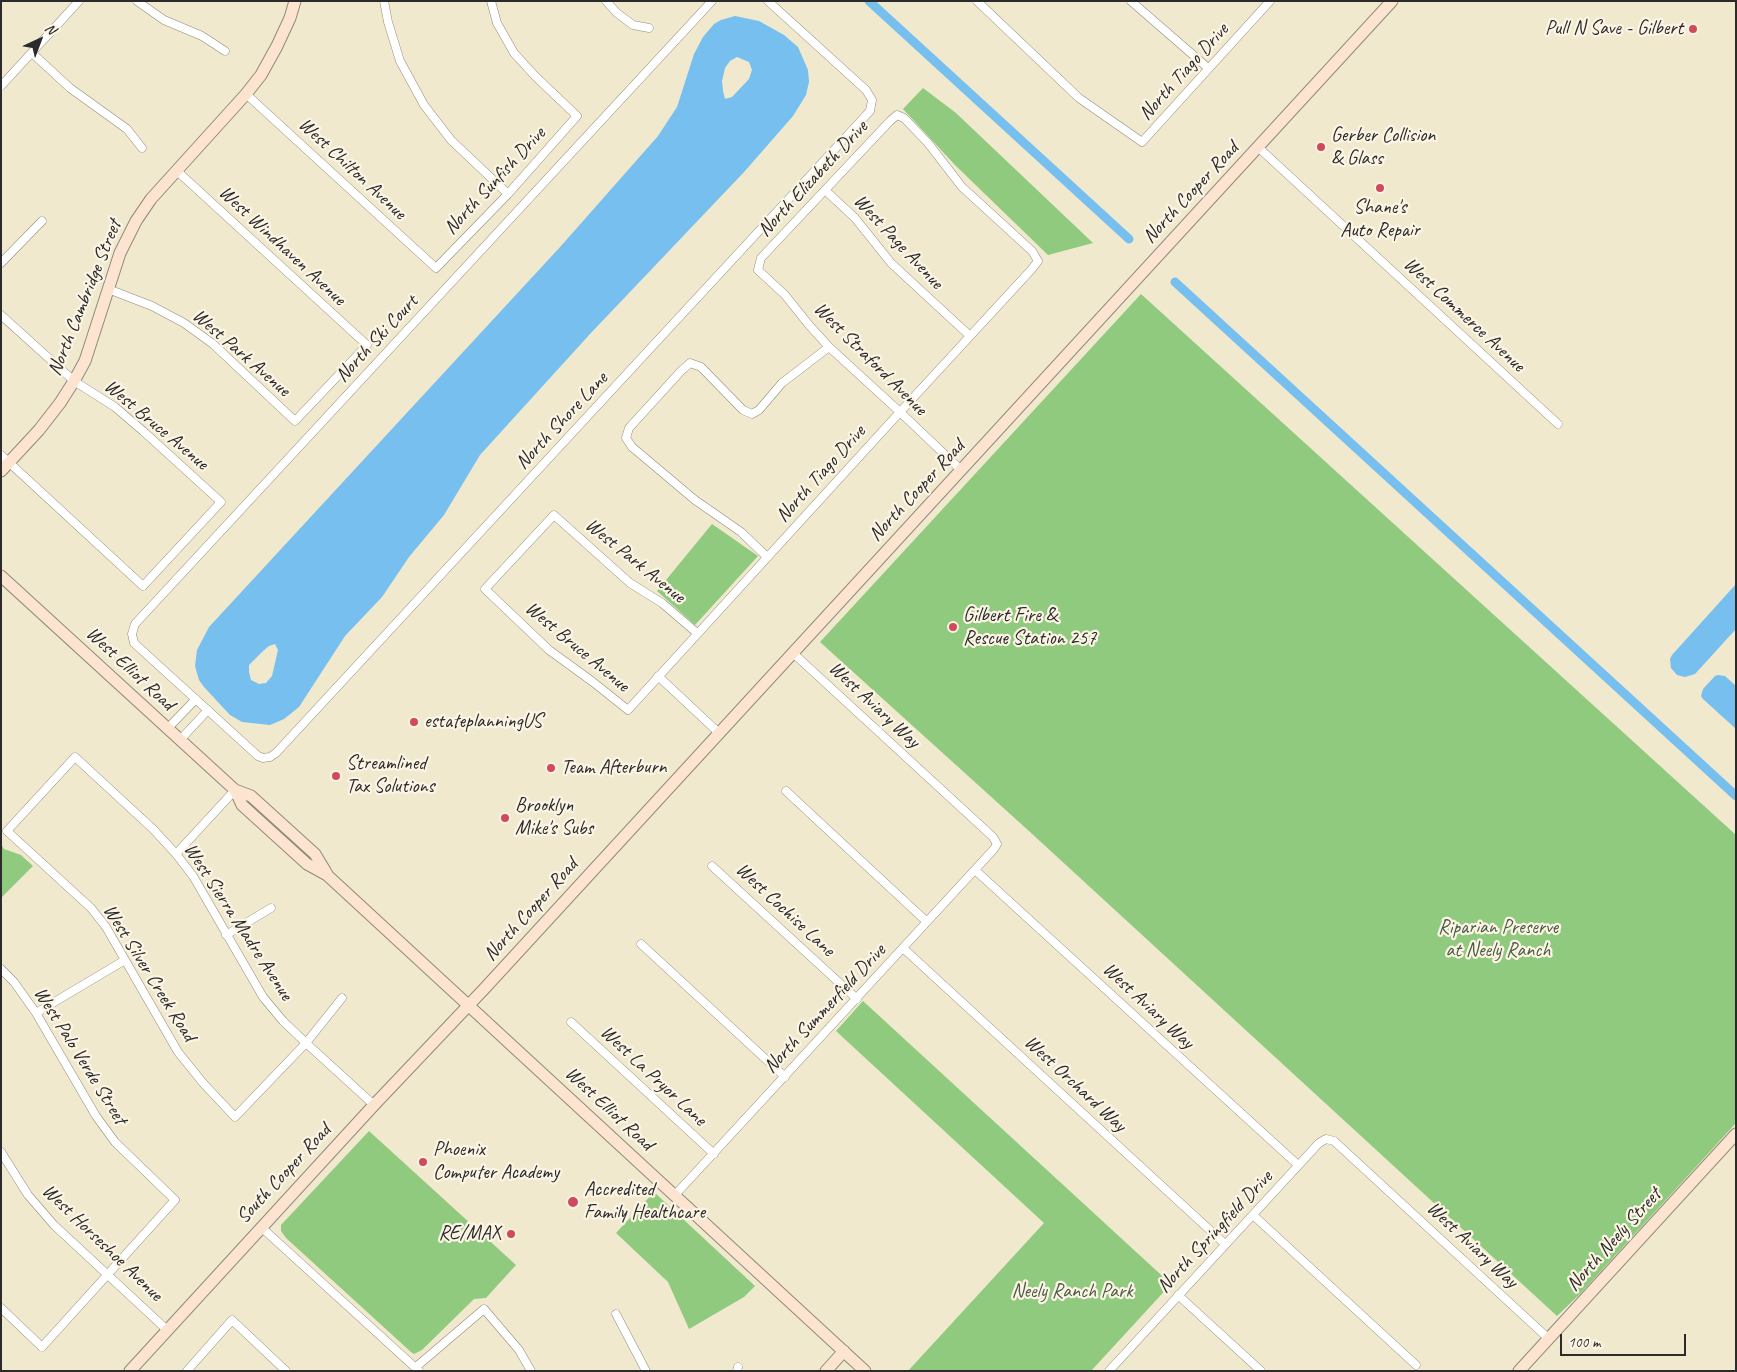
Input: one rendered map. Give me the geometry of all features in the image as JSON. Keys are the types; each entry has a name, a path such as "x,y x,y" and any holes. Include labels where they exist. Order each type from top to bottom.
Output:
{"main road":[{"name":"North Cambridge Street","path":"4,463 39,430 74,381 84,361 120,253 136,221 151,199 261,75 290,18 294,1"},
{"name":"North Cooper Road","path":"469,1006 1392,1"},
{"name":"West Elliot Road","path":"1,576 235,790 251,796 315,854 328,875 865,1371"},
{"name":"South Cooper Road","path":"130,1371 166,1329 374,1105 469,1006"},
{"name":"North Neely Street","path":"1519,1371 1736,1134"},
{"path":"826,1371 844,1351"}],"street":[{"path":"1,86 80,1"},
{"path":"137,1 164,20 202,36 225,51"},
{"path":"384,1 388,22 400,61 424,105 452,140 508,194"},
{"name":"North Sunfish Drive","path":"436,268 508,194 577,116 514,53 497,23 491,1"},
{"path":"606,1 617,13 633,25 649,28"},
{"name":"North Ski Court","path":"196,699 134,643 132,634 135,624 712,1"},
{"name":"North Shore Lane","path":"196,699 258,756 263,758 270,757 276,753 866,117 872,106 870,95 768,1"},
{"name":"North Tiago Drive","path":"976,1 1079,98 1142,142 1270,1"},
{"path":"1131,1 1208,68"},
{"path":"32,53 70,88 128,129 142,148"},
{"name":"West Chilton Avenue","path":"246,94 436,268"},
{"name":"North Elizabeth Drive","path":"758,270 761,258 897,115 904,118 928,143 962,187 1032,251 1038,261"},
{"name":"West Commerce Avenue","path":"1258,148 1558,424"},
{"name":"West Windhaven Avenue","path":"176,170 367,345 295,421"},
{"name":"West Page Avenue","path":"826,191 855,218 898,270 970,336"},
{"path":"2,260 42,221"},
{"name":"North Tiago Drive","path":"628,710 1038,261"},
{"name":"West Straford Avenue","path":"758,270 786,295 829,347 961,470"},
{"name":"West Park Avenue","path":"108,289 152,306 184,323 213,344 295,421"},
{"name":"West Bruce Avenue","path":"1,315 74,381 115,407 221,502 143,586 4,463"},
{"path":"768,556 741,532 695,500 632,447 626,438 629,428 681,370 690,363 702,367 743,410 752,414 758,410 782,383 829,347"},
{"name":"West Park Avenue","path":"485,589 554,515 630,583 662,603 697,633"},
{"name":"West Bruce Avenue","path":"485,589 549,650 628,710"},
{"name":"West Aviary Way","path":"793,652 993,837 997,844"},
{"name":"West Bruce Avenue","path":"658,676 719,733"},
{"path":"168,729 196,699"},
{"path":"180,740 208,710"},
{"name":"West Silver Creek Road","path":"75,757 7,832 91,908 106,926 178,1052 203,1083 235,1117 306,1043"},
{"name":"West Sierra Madre Avenue","path":"75,757 153,829 176,854 193,876 263,997 282,1020 374,1105"},
{"path":"176,854 235,790"},
{"path":"786,791 927,922"},
{"name":"North Summerfield Drive","path":"675,1196 904,948 997,844"},
{"name":"West Cochise Lane","path":"712,866 857,999"},
{"name":"West Aviary Way","path":"975,870 1298,1165"},
{"path":"226,936 271,908"},
{"path":"641,944 785,1077"},
{"name":"West Orchard Way","path":"904,948 1225,1244"},
{"path":"36,1013 125,960"},
{"name":"West Palo Verde Street","path":"1,969 14,982 36,1013 96,1116 115,1142 175,1200 108,1274"},
{"path":"306,1043 342,998"},
{"name":"West La Pryor Lane","path":"571,1022 714,1154"},
{"name":"West Aviary Way","path":"1326,1139 1334,1141 1549,1339"},
{"name":"North Springfield Drive","path":"1109,1371 1298,1165 1319,1143 1326,1139"},
{"name":"West Horseshoe Avenue","path":"1,1152 28,1195 54,1225 166,1329"},
{"path":"1253,1215 1416,1365"},
{"path":"261,1227 418,1369 484,1309 519,1350 530,1371"},
{"path":"1,1308 42,1347 108,1274"},
{"path":"1178,1295 1261,1371"},
{"path":"616,1314 646,1371"},
{"path":"187,1371 232,1320 286,1371"}],"green space":[{"path":"923,88 956,113 1093,243 1048,255 955,165 903,109"},
{"name":"Riparian Preserve at Neely Ranch","path":"1141,294 1736,835 1736,1123 1581,1293 1557,1316 1030,832 820,642"},
{"path":"712,524 758,556 695,625 657,591"},
{"path":"1,844 4,849 21,855 33,866 1,898"},
{"name":"Neely Ranch Park","path":"863,1001 1171,1284 1091,1371 908,1371 1044,1223 836,1031"},
{"path":"369,1131 516,1265 486,1298 474,1299 422,1350 414,1354 286,1238 281,1231 281,1225"},
{"path":"654,1192 755,1286 744,1297 689,1329 668,1282 616,1233"}],"water":[{"path":"735,16 759,21 784,35 798,47 808,70 809,82 806,95 793,116 745,171 590,334 480,455 444,515 409,557 382,597 345,636 299,707 284,719 270,725 242,722 230,715 199,680 195,666 197,650 209,627 561,246 658,136 677,107 694,54 703,37 714,24","holes":["737,57 749,62 752,70 749,79 732,97 725,99 722,81 725,68 730,61","275,644 278,650 272,676 266,683 259,684 251,680 249,665 269,646"]},
{"path":"1736,584 1736,629 1695,674 1685,677 1677,675 1671,668 1670,659 1672,655"},
{"path":"1718,675 1725,676 1736,686 1736,729 1701,696 1703,689"}],"waterway":[{"path":"869,1 1129,239"},
{"path":"1175,282 1736,796"},
{"path":"130,671 134,667"}],"place":[{"name":"Pull N Save - Gilbert","path":"1693,29"},
{"name":"Gerber Collision & Glass","path":"1321,147"},
{"name":"Shane's Auto Repair","path":"1380,188"},
{"name":"Gilbert Fire & Rescue Station 257","path":"953,627"},
{"name":"estateplanningUS","path":"414,722"},
{"name":"Team Afterburn","path":"551,768"},
{"name":"Streamlined Tax Solutions","path":"336,776"},
{"name":"Brooklyn Mike's Subs","path":"505,818"},
{"name":"Phoenix Computer Academy","path":"423,1162"},
{"name":"Accredited Family Healthcare","path":"573,1202"},
{"name":"RE/MAX","path":"511,1234"}]}
